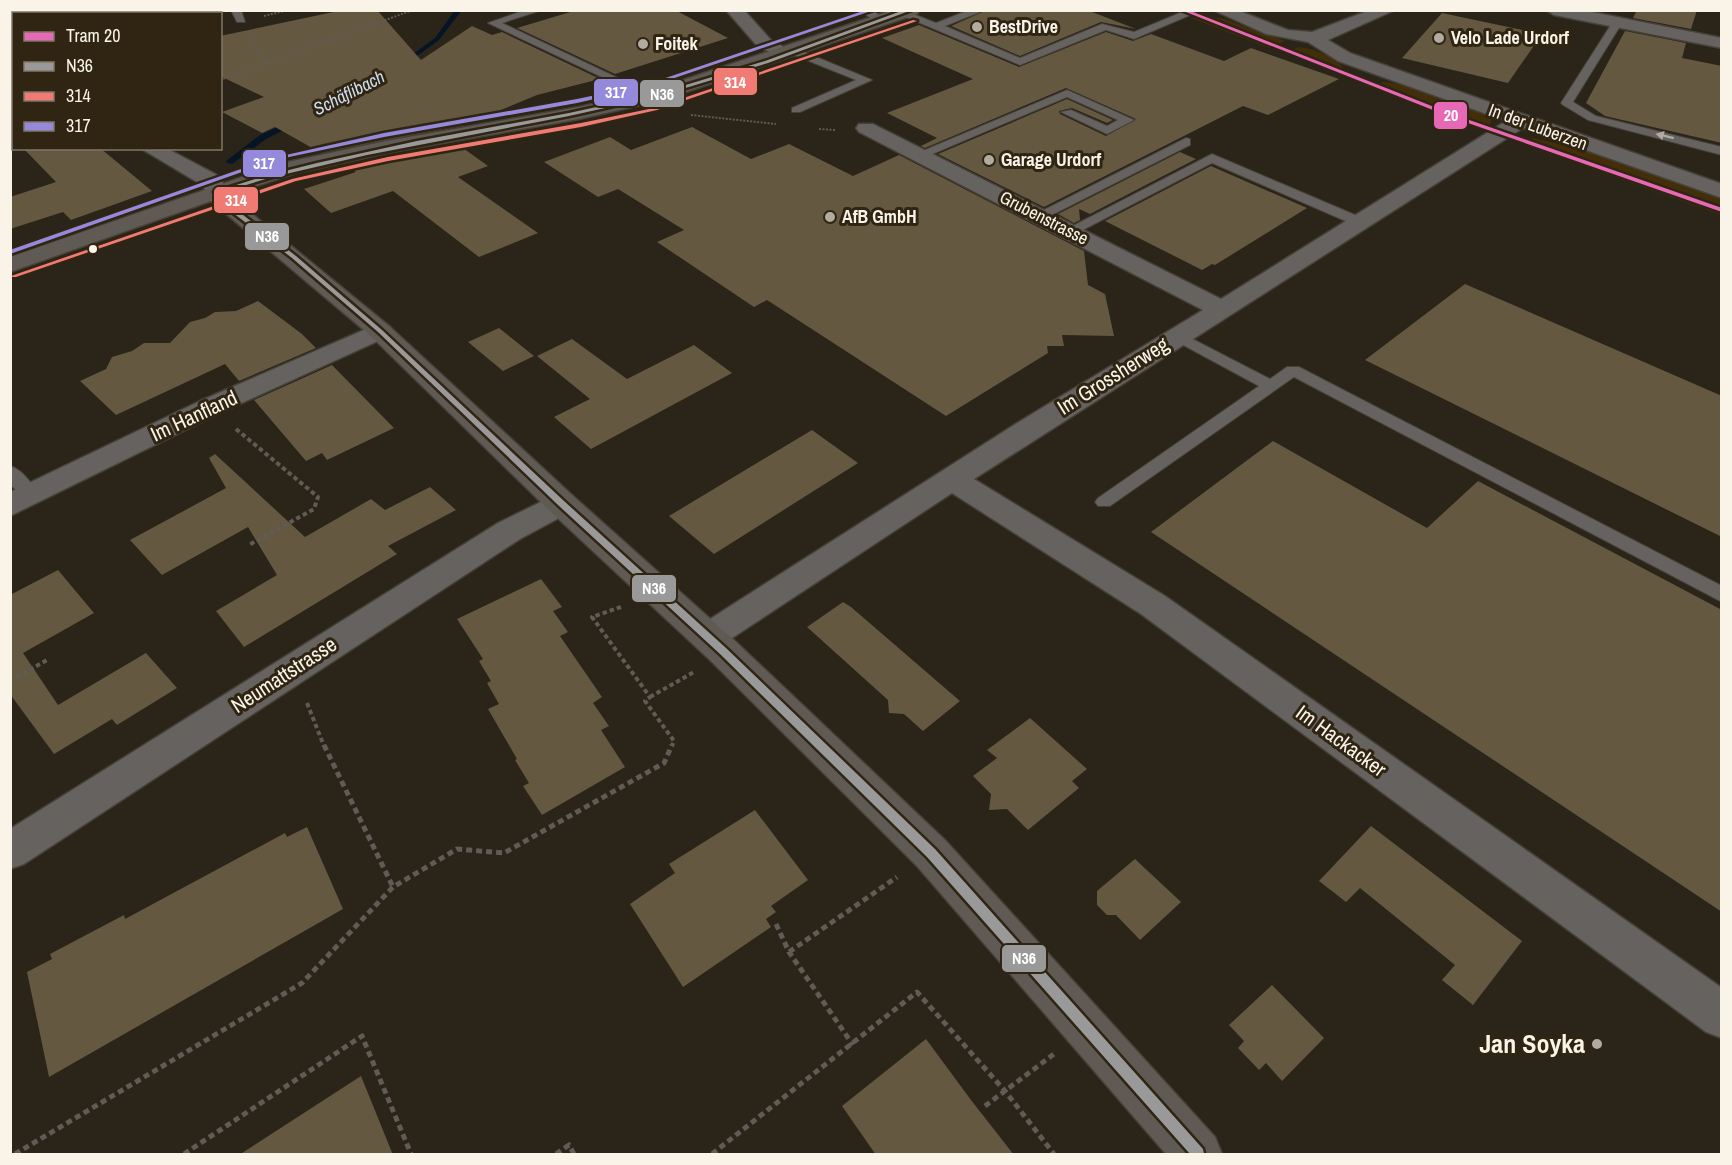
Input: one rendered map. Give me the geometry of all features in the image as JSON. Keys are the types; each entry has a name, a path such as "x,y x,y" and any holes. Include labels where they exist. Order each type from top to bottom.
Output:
{"street":[{"path":"734,10 764,43 789,52"},
{"name":"In der Luberzen","path":"1221,10 1281,32 1311,37 1344,57 1722,192"},
{"path":"1311,37 1331,33 1387,10"},
{"path":"1554,10 1722,43"},
{"path":"10,265 217,192 342,156 652,97 908,12"},
{"name":"Im Grossherweg","path":"703,653 951,479 1177,336 1362,223 1520,121"},
{"name":"Grubenstrasse","path":"866,128 1221,309"},
{"path":"154,150 212,181 222,202 294,257 380,331 561,503 703,653 931,853 1198,1155"},
{"name":"Im Hanfland","path":"20,500 210,407 380,331"},
{"name":"Im Hackacker","path":"951,479 1153,605 1722,1016"},
{"name":"Neumattstrasse","path":"10,851 509,531 561,503"}],"lane":[{"path":"537,10 493,23 652,97"},
{"path":"864,10 882,21"},
{"path":"936,26 980,10"},
{"path":"908,12 1020,62 1106,26 1134,36 1197,10"},
{"path":"1617,23 1567,103 1592,118 1722,151"},
{"path":"789,52 866,80 796,110"},
{"path":"919,154 1067,93 1128,120 1107,130 1067,112"},
{"path":"1039,216 1186,142"},
{"path":"1070,231 1212,158 1362,223"},
{"path":"1177,336 1271,386"},
{"path":"1104,502 1293,370 1722,595"},
{"path":"10,472 20,500"}],"path":[{"path":"222,79 413,10"},
{"path":"688,115 782,125"},
{"path":"816,129 866,128"},
{"path":"210,407 318,497 314,509 249,545"},
{"path":"625,606 592,617 651,697"},
{"path":"15,1155 302,983 393,887 457,849 504,853 664,763 674,741 645,700 703,653"},
{"path":"10,681 47,660"},
{"path":"283,676 307,703 315,727 393,887"},
{"path":"789,952 901,874"},
{"path":"776,924 789,952 853,1045"},
{"path":"712,1155 917,992 1005,1091 1054,1155"},
{"path":"184,1155 362,1036 411,1155"},
{"path":"985,1106 1060,1049"},
{"path":"556,1155 569,1145 573,1155"}],"shaded area":[{"path":"1204,16 1225,19 1285,41 1269,48 1191,18"},
{"path":"1299,47 1316,51 1332,59 1342,66 1344,75 1284,53"},
{"path":"1384,82 1424,90 1455,101 1482,113 1491,119 1491,123 1484,130 1365,86"},
{"path":"1533,138 1571,146 1721,198 1721,215 1513,141"}],"building":[{"path":"343,10 377,10 421,60 472,26 492,35 502,32 600,79 537,95 465,125 321,153 275,127 262,133 222,112 264,97 222,77 222,36"},
{"path":"577,10 675,10 728,38 615,74 517,28"},
{"path":"987,10 1087,10 1136,29 1101,22 1020,56 951,26"},
{"path":"1637,10 1697,10 1691,29 1633,18"},
{"path":"1442,13 1542,34 1508,83 1402,58"},
{"path":"919,25 1019,67 1106,32 1133,41 1151,34 1224,61 1251,48 1339,79 1268,115 1243,106 1044,207 938,154 1067,99 1113,120 1107,123 1072,108 1059,111 1060,114 1106,136 1136,119 1066,88 925,148 921,146 937,138 887,113 973,79 882,38"},
{"path":"1625,31 1686,43 1682,58 1722,66 1722,143 1605,116 1586,103"},
{"path":"692,127 751,159 789,144 853,176 899,155 1084,251 1088,285 1105,294 1114,336 1062,335 1064,346 1047,346 1048,353 946,416 767,300 754,307 657,242 684,230 618,189 598,197 544,162 610,137 631,150"},
{"path":"456,143 488,166 458,177 538,233 479,257 393,191 331,213 304,189 356,172 343,165"},
{"path":"25,150 102,150 152,191 71,220 63,212 10,229 10,197 56,182"},
{"path":"1180,152 1196,159 1090,214 1079,209 1080,220 1074,223 1058,214"},
{"path":"1211,166 1307,208 1215,265 1212,264 1202,270 1105,221"},
{"path":"1465,284 1722,396 1722,537 1365,360"},
{"path":"258,301 302,334 316,348 239,381 225,364 116,415 80,381 106,369 112,357 132,351 144,343 170,343 190,322 205,318 215,312 236,311"},
{"path":"499,328 534,356 503,371 468,342"},
{"path":"572,339 627,379 694,345 732,373 591,449 554,417 590,399 537,356"},
{"path":"332,365 394,428 327,460 322,453 306,461 254,400"},
{"path":"812,430 858,463 714,554 669,516"},
{"path":"1273,441 1427,528 1478,481 1722,610 1722,912 1151,532"},
{"path":"215,454 305,537 371,499 385,510 430,487 456,510 388,546 397,554 244,647 216,611 277,575 248,527 162,575 130,540 226,488 209,458"},
{"path":"58,570 94,613 23,653 58,705 146,653 177,688 117,725 112,719 54,754 10,694 10,595"},
{"path":"541,579 562,607 553,611 568,632 560,636 602,697 593,703 609,726 601,730 625,767 542,815 523,786 529,783 488,709 499,704 487,683 491,681 479,661 483,659 457,619"},
{"path":"843,602 960,701 923,731 904,714 889,713 888,700 807,627"},
{"path":"1030,718 1087,769 1072,781 1079,788 1028,830 1007,809 989,810 991,794 973,776 997,758 987,750"},
{"path":"755,810 808,880 771,906 776,912 766,919 771,927 683,987 630,904 675,873 669,864"},
{"path":"1371,826 1522,941 1473,1005 1442,980 1455,965 1360,888 1346,902 1319,881"},
{"path":"307,827 343,909 49,1077 27,972 52,959 50,954 124,915 125,919 285,833 287,837"},
{"path":"1135,859 1181,902 1140,940 1116,915 1107,915 1097,905 1097,891"},
{"path":"1272,985 1324,1038 1282,1081 1266,1063 1259,1070 1238,1048 1244,1041 1229,1025"},
{"path":"926,1039 1014,1155 876,1155 842,1106"},
{"path":"361,1076 393,1155 239,1155"}],"waterway":[{"name":"Schäflibach","path":"404,63 437,39 459,10"},
{"name":"Schäflibach","path":"229,162 263,137 294,123"}],"tram line":[{"name":"20","path":"1183,10 1450,115 1722,210"}],"transit line":[{"name":"317","path":"10,252 288,156 384,135 577,101 649,85 872,10"},
{"name":"N36","path":"910,10 766,62 657,95 569,115 317,164 217,192 222,202 294,257 380,331 561,503 723,651 931,853 1198,1154"},
{"name":"314","path":"14,276 294,180 388,159 581,125 655,109 915,21"}],"place":[{"name":"BestDrive","path":"977,27"},
{"name":"Velo Lade Urdorf","path":"1439,38"},
{"name":"Foitek","path":"643,44"},
{"name":"Garage Urdorf","path":"989,160"},
{"name":"AfB GmbH","path":"830,217"},
{"name":"Jan Soyka","path":"1597,1044"}]}
